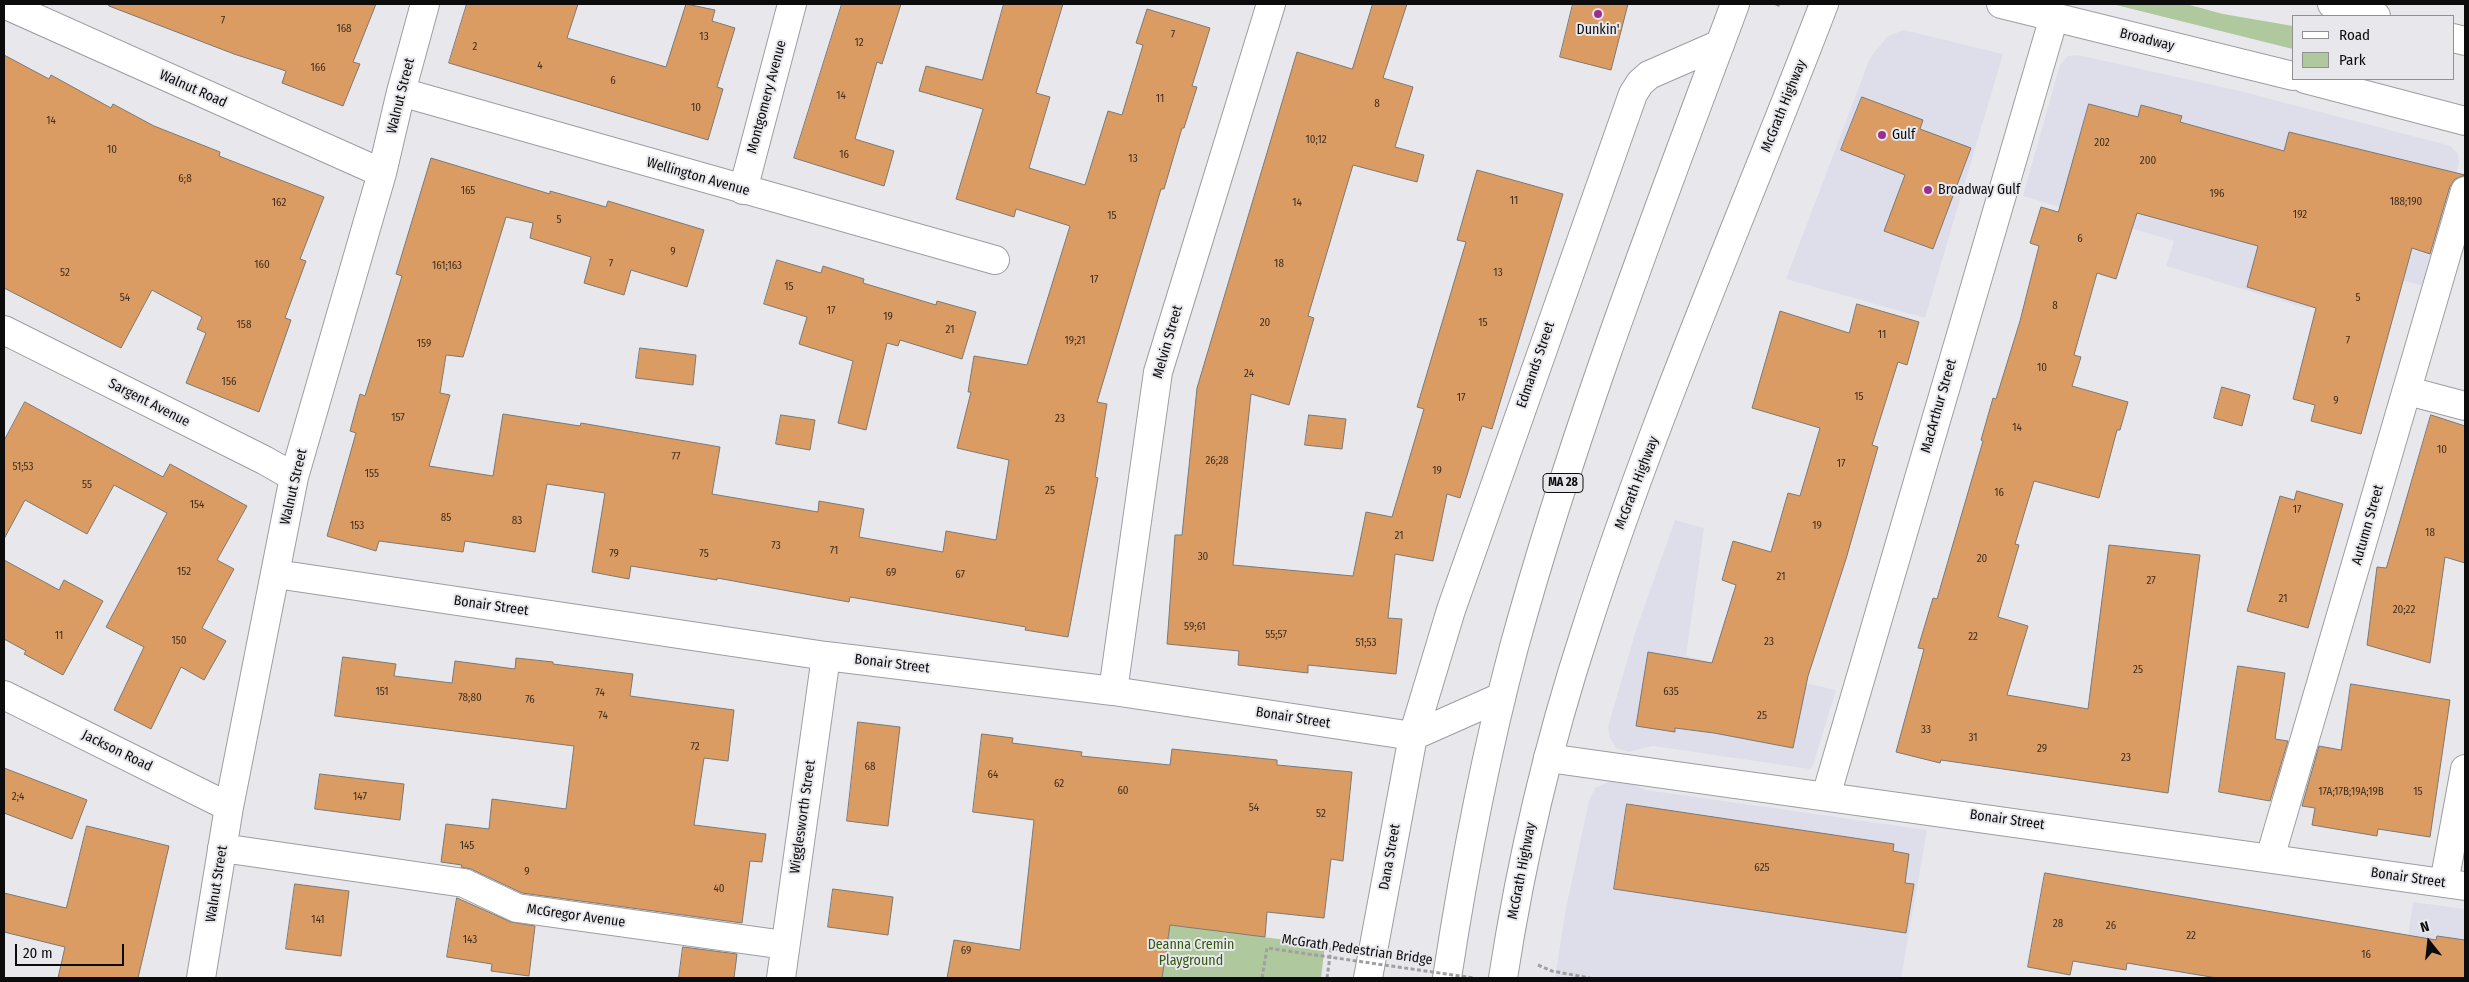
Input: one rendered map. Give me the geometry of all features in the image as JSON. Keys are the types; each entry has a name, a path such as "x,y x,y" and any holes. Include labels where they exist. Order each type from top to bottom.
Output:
{"main road":[{"name":"Walnut Road","path":"4,4 382,173"},
{"name":"Walnut Street","path":"202,978 229,807 294,477 382,173 401,92 425,4"},
{"name":"Montgomery Avenue","path":"743,190 792,4"},
{"name":"Melvin Street","path":"1113,691 1158,372 1270,4"},
{"name":"MA 28","path":"1447,978 1470,844 1501,698 1536,568 1586,410 1628,290 1735,4"},
{"name":"McGrath Highway","path":"1503,978 1531,823 1584,634 1624,518 1824,4"},
{"name":"Broadway","path":"2001,4 2292,76"},
{"path":"2332,4 2372,15"},
{"name":"MacArthur Street","path":"1826,796 2054,17"},
{"name":"Edmands Street","path":"1412,736 1451,610 1490,496 1636,88 1649,75 1720,44"},
{"path":"2309,80 2465,121"},
{"name":"Wellington Avenue","path":"401,92 995,260"},
{"name":"Autumn Street","path":"2270,858 2465,191"},
{"name":"Sargent Avenue","path":"4,330 264,460 294,477"},
{"path":"2408,390 2465,406"},
{"name":"Bonair Street","path":"276,574 826,656 1113,691 1412,736"},
{"name":"Wigglesworth Street","path":"781,978 826,656"},
{"name":"Jackson Road","path":"4,695 229,807"},
{"path":"1412,736 1501,698"},
{"name":"Dana Street","path":"1368,978 1412,736"},
{"name":"Bonair Street","path":"1548,758 2455,884"},
{"path":"2455,884 2465,769"},
{"name":"McGregor Avenue","path":"222,848 464,883 517,908 785,946"}],"path":[{"path":"1776,4 1781,6"},
{"name":"McGrath Pedestrian Bridge","path":"1262,978 1266,948 1474,978"},
{"path":"1327,978 1331,949 1341,950"},
{"path":"1558,971 1590,978"}],"shaded area":[{"path":"1904,30 2003,54 1925,318 1786,279 1870,58 1888,36"},
{"path":"2078,55 2236,90 2451,146 2458,154 2459,163 2424,286 2324,259 2309,309 2166,266 2174,241 2023,196 2060,65 2068,56"},
{"path":"1675,520 1704,528 1686,656 1836,690 1813,765 1810,769 1653,746 1629,752 1616,748 1610,738 1608,727 1636,630"},
{"path":"1617,778 1633,782 1638,787 1646,790 1927,830 1901,978 1555,978 1566,908 1589,801 1595,788"},
{"path":"2413,902 2465,909 2465,978 2402,978"}],"green space":[{"path":"2112,4 2186,4 2223,14 2292,26 2292,49"},
{"name":"Deanna Cremin Playground","path":"1170,925 1325,945 1321,978 1162,978"}],"building":[{"path":"109,4 376,4 353,62 360,64 343,106 282,83 286,71 234,54 109,6"},
{"path":"467,4 578,4 567,38 666,67 686,4 715,10 712,21 735,28 717,87 723,89 708,140 449,63"},
{"path":"842,4 901,4 882,64 877,62 855,139 894,151 884,186 794,158"},
{"path":"1004,4 1063,4 1036,93 1050,97 1029,168 1085,185 1108,111 1122,115 1143,45 1136,43 1147,9 1210,28 1192,86 1197,87 1184,128 1182,128 1164,189 1161,189 1097,402 1107,404 1095,477 1098,478 1068,637 1025,630 1026,627 850,597 849,602 717,578 717,580 631,566 629,579 592,572 605,493 547,484 535,552 465,541 463,552 379,541 376,551 327,536 356,433 350,431 360,394 365,396 402,276 396,274 431,158 550,194 550,191 606,207 608,201 704,230 687,287 631,270 624,295 584,283 591,257 530,238 533,223 506,217 463,357 446,355 440,393 450,395 429,466 493,476 503,414 580,426 581,423 720,447 712,494 818,512 819,501 864,509 859,537 943,552 946,531 996,540 1009,460 957,448 971,392 968,392 974,356 1027,365 1070,226 1016,209 1014,217 956,199 983,109 919,91 926,66 982,80"},
{"path":"1373,4 1407,4 1383,78 1413,87 1395,147 1424,155 1417,182 1353,165 1308,316 1314,318 1289,405 1251,394 1233,565 1353,576 1366,512 1392,517 1424,409 1417,407 1466,242 1457,240 1477,170 1563,194 1492,429 1482,426 1460,498 1447,494 1433,561 1395,554 1388,618 1402,619 1396,674 1308,665 1308,673 1238,665 1239,651 1167,644 1175,535 1182,535 1197,388 1297,52 1352,69"},
{"path":"1573,4 1628,4 1611,70 1560,57"},
{"path":"4,55 49,79 51,75 111,108 113,104 154,126 220,152 219,156 324,197 300,259 306,261 285,318 291,320 259,412 186,383 206,333 197,329 202,317 152,290 121,348 4,288"},
{"path":"1862,97 1923,120 1920,129 1971,148 1933,249 1884,231 1905,175 1841,150"},
{"path":"2089,104 2138,117 2141,105 2182,116 2180,122 2284,151 2289,132 2465,175 2455,179 2450,186 2430,254 2412,248 2361,434 2311,421 2315,405 2293,399 2316,308 2247,287 2258,246 2137,213 2116,279 2097,273 2074,355 2081,357 2072,386 2128,402 2120,430 2117,430 2099,498 2034,481 2015,544 2019,545 1998,617 2028,626 2007,695 2088,709 2109,545 2200,555 2168,793 1941,760 1940,763 1896,752 1924,649 1918,648 1933,598 1937,599 1983,441 1981,440 1993,398 1996,399 2020,321 2039,246 2030,243 2041,207 2058,212"},
{"path":"777,260 821,273 823,266 864,279 863,283 936,305 937,301 976,312 962,359 900,340 898,346 887,343 866,430 838,423 853,361 799,344 807,317 764,304"},
{"path":"1857,304 1919,322 1907,365 1898,362 1872,445 1878,447 1846,559 1808,676 1793,748 1714,733 1675,728 1675,732 1636,726 1648,652 1712,663 1736,585 1722,580 1733,541 1771,552 1788,493 1800,496 1820,428 1752,408 1780,311 1849,333"},
{"path":"640,348 696,355 693,385 636,378"},
{"path":"2222,387 2250,395 2242,426 2214,418"},
{"path":"25,402 163,477 170,464 247,506 217,560 234,569 202,628 226,641 204,680 181,667 151,729 114,710 144,647 106,627 167,513 114,485 87,534 25,500 4,539 4,441"},
{"path":"781,415 815,420 810,450 776,444"},
{"path":"1309,415 1346,419 1342,449 1305,445"},
{"path":"2431,415 2465,426 2465,563 2445,557 2430,663 2367,645 2377,567 2386,568"},
{"path":"2297,491 2343,504 2308,628 2247,611 2280,496 2294,500"},
{"path":"4,560 59,590 64,580 103,601 63,675 24,654 26,651 4,639"},
{"path":"343,657 396,664 394,676 452,683 455,661 515,669 516,658 553,662 553,664 633,674 630,696 734,710 728,761 704,758 694,825 766,834 762,862 750,861 742,923 522,893 471,869 461,867 462,865 441,862 446,824 489,829 492,799 566,809 574,746 335,716"},
{"path":"2238,666 2285,673 2275,739 2288,741 2270,801 2219,792"},
{"path":"2351,684 2450,700 2430,837 2378,829 2377,836 2312,825 2315,808 2302,806 2319,746 2341,750"},
{"path":"858,722 900,727 888,826 847,821"},
{"path":"982,734 1013,738 1012,743 1082,752 1081,756 1170,765 1172,749 1277,760 1277,765 1352,772 1343,861 1331,859 1324,918 1267,912 1265,937 1170,925 1162,978 947,978 954,940 1020,950 1034,820 973,812"},
{"path":"4,768 87,800 72,839 4,813"},
{"path":"320,774 404,784 400,820 315,809"},
{"path":"1627,804 1894,844 1893,851 1909,854 1905,883 1914,884 1906,933 1614,889"},
{"path":"87,826 169,846 138,978 58,978 65,947 4,932 4,893 66,908"},
{"path":"2045,873 2436,940 2437,936 2465,940 2465,978 2217,978 2127,963 2126,970 2073,961 2070,975 2028,967"},
{"path":"295,884 349,891 341,956 286,949"},
{"path":"833,889 893,897 888,935 828,927"},
{"path":"457,898 511,922 535,926 529,976 491,971 492,964 447,957"},
{"path":"683,947 737,954 734,978 679,978"}],"place":[{"name":"Dunkin'","path":"1598,14"},
{"name":"Gulf","path":"1882,135"},
{"name":"Broadway Gulf","path":"1928,190"}]}
